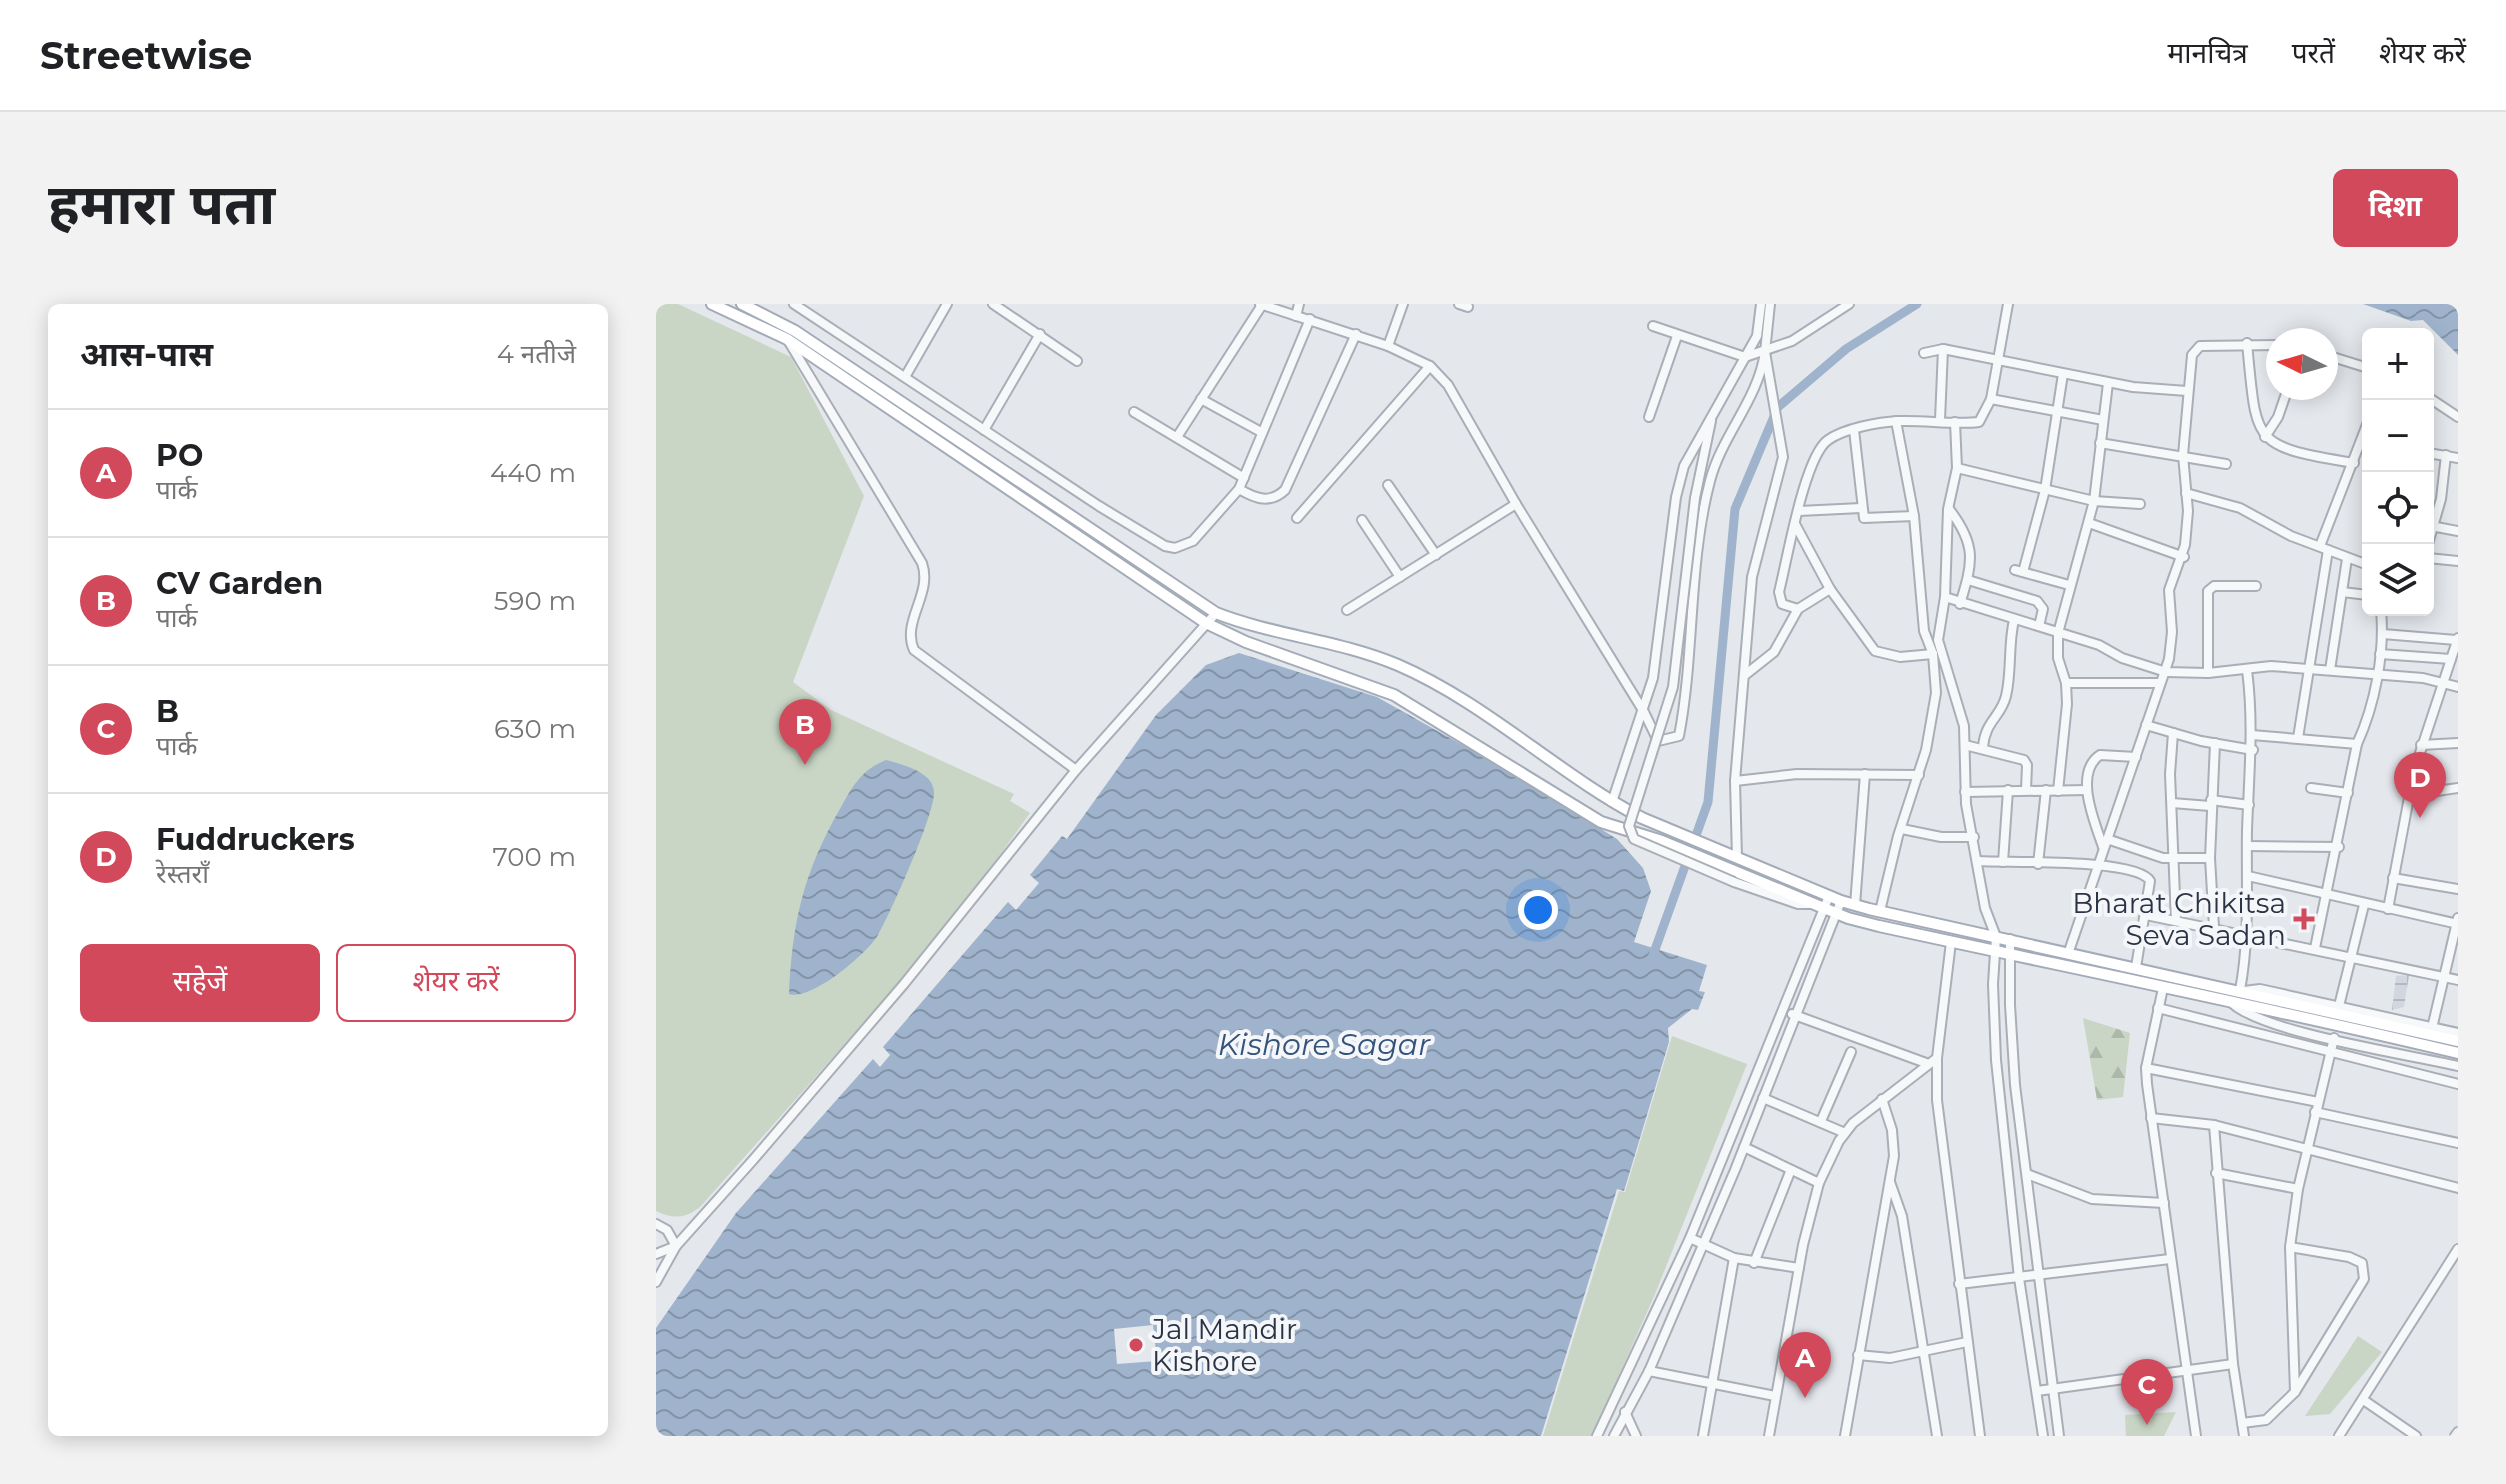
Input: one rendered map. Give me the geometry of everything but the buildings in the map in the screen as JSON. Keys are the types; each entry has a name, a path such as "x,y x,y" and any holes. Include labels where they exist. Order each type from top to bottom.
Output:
{"main road":[{"path":"742,304 795,331 1216,613 1247,625 1359,651 1399,666 1463,703 1612,802 1665,828 1855,905 2242,991 2261,1001 2458,1053"},
{"path":"720,305 787,339 1206,623 1246,642 1394,695 1601,822 1662,841 1837,913 1951,942 2163,988 2261,1001 2458,1041"}],"street":[{"path":"794,304 1099,506 1165,546 1175,548 1193,541 1239,489 1310,319"},
{"path":"905,377 947,304"},
{"path":"993,304 1077,361"},
{"path":"1177,437 1261,304 1356,334 1430,366 1465,410 1516,504 1644,712 1658,741 1679,736 1698,536 1711,478 1732,430 1757,387 1765,352 1770,304"},
{"path":"1296,316 1299,304"},
{"path":"1388,346 1403,304"},
{"path":"1612,802 1644,712 1657,651 1676,497 1684,466 1757,336 1761,304"},
{"path":"1653,326 1745,357 1792,341 1849,304"},
{"path":"1798,609 1782,604 1780,599 1795,524 1822,446 1829,438 1896,421 1979,422 1991,399 2008,304"},
{"path":"984,430 1040,334"},
{"path":"1239,489 1263,499 1275,499 1285,490 1356,334"},
{"path":"1649,417 1677,336"},
{"path":"787,339 922,563 926,583 910,633 914,650 1076,770"},
{"path":"2069,951 2159,683 2166,672 2172,632 2169,590 2184,557 2186,493 2183,455 2187,391 2195,349 2247,343 2266,344"},
{"path":"2247,343 2255,423 2265,437 2277,446 2306,455 2354,463"},
{"path":"1940,420 1943,349"},
{"path":"1924,353 1943,349 2108,383 2187,391"},
{"path":"1733,856 1735,781 1752,577 1783,457 1765,352"},
{"path":"2338,359 2362,366"},
{"path":"1297,518 1430,366"},
{"path":"2063,374 2045,490 2019,571 2069,585"},
{"path":"2058,791 2066,683 2058,658 2058,633 2094,501 2108,383"},
{"path":"1201,399 1261,432"},
{"path":"1991,399 2103,420"},
{"path":"2265,437 2278,417 2284,400"},
{"path":"2432,400 2458,417"},
{"path":"1134,412 1244,478"},
{"path":"1713,412 1695,498 1673,687 1629,826 1634,839 1734,882 1798,904 1820,906"},
{"path":"1880,911 1934,719 1933,654 1927,641 1914,516 1896,421"},
{"path":"1955,422 1957,468 1948,509 1945,597 1938,640 1959,707 1965,745 1965,792 1985,908 1996,937 1996,1060 2019,1278 2043,1436"},
{"path":"1854,430 1861,508 1867,519 1914,516"},
{"path":"2298,738 2324,548 2362,440"},
{"path":"2100,443 2226,464"},
{"path":"2434,454 2458,458"},
{"path":"2434,518 2441,499 2446,455"},
{"path":"1957,468 2094,501 2140,504"},
{"path":"1388,485 1436,555"},
{"path":"2186,493 2240,508 2362,563"},
{"path":"1347,610 1516,504"},
{"path":"1799,511 1861,508"},
{"path":"1948,509 1966,532 1970,547 1968,580 1960,604"},
{"path":"1362,520 1400,577"},
{"path":"2089,523 2184,557"},
{"path":"1795,524 1830,589 1875,651 1900,657 1933,654"},
{"path":"2434,527 2458,531"},
{"path":"2330,670 2347,559"},
{"path":"2434,559 2458,561"},
{"path":"1968,580 2037,601 2043,609 2039,626"},
{"path":"2208,673 2208,591 2214,586 2256,586"},
{"path":"1745,675 1774,652 1798,609 1830,589"},
{"path":"2342,592 2362,594"},
{"path":"1945,597 2099,645 2122,658 2166,672 2208,673 2271,666 2445,681 2458,687"},
{"path":"656,1282 676,1246 904,984 1076,770 1216,613"},
{"path":"2315,948 2339,847 2357,744 2376,674 2383,634 2382,616"},
{"path":"1983,747 1985,728 2006,699 2008,644 2014,620"},
{"path":"2383,634 2457,639 2421,745 2388,909"},
{"path":"1927,641 1938,640"},
{"path":"2380,654 2451,659"},
{"path":"2247,670 2253,750 2247,846 2248,933 2242,991 2260,989 2458,1033"},
{"path":"2066,683 2159,683"},
{"path":"2146,725 2253,750"},
{"path":"2173,733 2176,921"},
{"path":"2252,735 2357,744"},
{"path":"2214,927 2210,803 2215,743"},
{"path":"2421,745 2458,743"},
{"path":"1965,745 1983,747 2024,760 2028,771 2026,790"},
{"path":"2103,849 2087,790 2093,759 2108,754 2136,757"},
{"path":"1735,781 1797,774 1919,775"},
{"path":"1855,905 1865,774"},
{"path":"2409,795 2458,786"},
{"path":"2311,788 2348,793"},
{"path":"2003,862 2008,790"},
{"path":"2038,864 2046,790"},
{"path":"1965,792 2087,790"},
{"path":"2172,803 2249,805"},
{"path":"1902,829 1941,837 1974,837"},
{"path":"2107,839 2175,860 2210,858"},
{"path":"2247,846 2339,847"},
{"path":"1979,861 2097,864 2148,877 2146,915 2136,967"},
{"path":"2248,876 2364,905 2458,922 2432,1028"},
{"path":"2393,878 2458,889"},
{"path":"1597,1436 1690,1238 1784,1011 1820,906 1829,896"},
{"path":"1614,1436 1649,1371 1703,1244 1841,901"},
{"path":"2339,1006 2364,905"},
{"path":"2146,915 2248,933 2458,980"},
{"path":"2010,939 2015,1085 2059,1436"},
{"path":"1951,942 1937,1058 1937,1100 1980,1436"},
{"path":"2163,988 2146,1068 2196,1436"},
{"path":"2228,999 2239,1012 2334,1038 2458,1066"},
{"path":"2158,1008 2458,1084"},
{"path":"1784,1011 1926,1063"},
{"path":"2295,1392 2290,1247 2298,1189 2334,1038"},
{"path":"1821,1121 1851,1052"},
{"path":"1769,1436 1799,1268 1819,1183 1845,1133 1926,1063 1937,1058"},
{"path":"2146,1068 2318,1102"},
{"path":"1763,1098 1845,1133"},
{"path":"1845,1436 1894,1145 1882,1099"},
{"path":"2315,1112 2458,1143"},
{"path":"2151,1118 2214,1125 2458,1188"},
{"path":"2214,1125 2233,1364 2244,1436"},
{"path":"1744,1147 1790,1172 1819,1183"},
{"path":"1754,1263 1790,1172"},
{"path":"2216,1173 2298,1189"},
{"path":"2027,1174 2092,1199 2164,1203"},
{"path":"1890,1181 1899,1200 1926,1352 1937,1436"},
{"path":"656,1224 667,1230 676,1246"},
{"path":"1690,1238 1734,1258 1799,1268"},
{"path":"656,1254 676,1246"},
{"path":"2242,1423 2266,1420 2295,1392 2364,1279 2366,1270 2362,1263 2349,1257 2290,1247"},
{"path":"2339,1436 2365,1401 2458,1249"},
{"path":"1703,1436 1734,1258"},
{"path":"1959,1284 2170,1259"},
{"path":"1858,1355 1890,1358 1967,1342"},
{"path":"2037,1391 2233,1364"},
{"path":"1649,1371 1775,1396"},
{"path":"2365,1401 2416,1436"},
{"path":"1625,1412 1636,1436"}],"shaded area":[{"path":"2409,975 2404,1007 2392,1010 2396,976"}],"green space":[{"path":"656,304 678,304 791,357 864,496 793,682 831,710 1014,794 1010,801 1030,813 946,930 701,1206 691,1213 674,1217 656,1211"},
{"path":"2083,1018 2130,1033 2123,1097 2097,1100"},
{"path":"1672,1036 1747,1064 1655,1294 1592,1436 1543,1436 1619,1191 1625,1192"},
{"path":"2358,1336 2382,1352 2330,1414 2305,1416"},
{"path":"2176,1412 2164,1436 2126,1436 2125,1415"}],"water":[{"path":"2363,304 2458,304 2458,355 2423,320 2411,321"},
{"name":"Kishore Sagar","path":"1239,653 1377,697 1498,765 1617,839 1643,868 1651,891 1634,942 1707,965 1699,991 1705,992 1698,1010 1692,1009 1668,1028 1669,1042 1624,1191 1617,1189 1541,1436 656,1436 656,1328 736,1213 873,1059 880,1067 890,1055 883,1047 1008,902 1016,910 1039,883 1030,875 1062,836 1067,839 1156,715 1206,665","holes":["1153,1325 1157,1361 1117,1364 1114,1329"]},
{"path":"886,760 916,770 933,785 932,804 911,864 872,944 824,984 810,991 789,994 797,920 818,853 854,786 870,769"}],"waterway":[{"path":"1652,958 1708,802 1735,509 1778,407 1846,349 1917,304"}],"place":[{"name":"CV Garden","path":"805,765"},
{"name":"Fuddruckers","path":"2420,818"},
{"name":"Bharat Chikitsa Seva Sadan","path":"2304,919"},
{"name":"Jal Mandir Kishore","path":"1136,1345"},
{"name":"PO","path":"1805,1398"},
{"name":"B","path":"2147,1425"}]}
